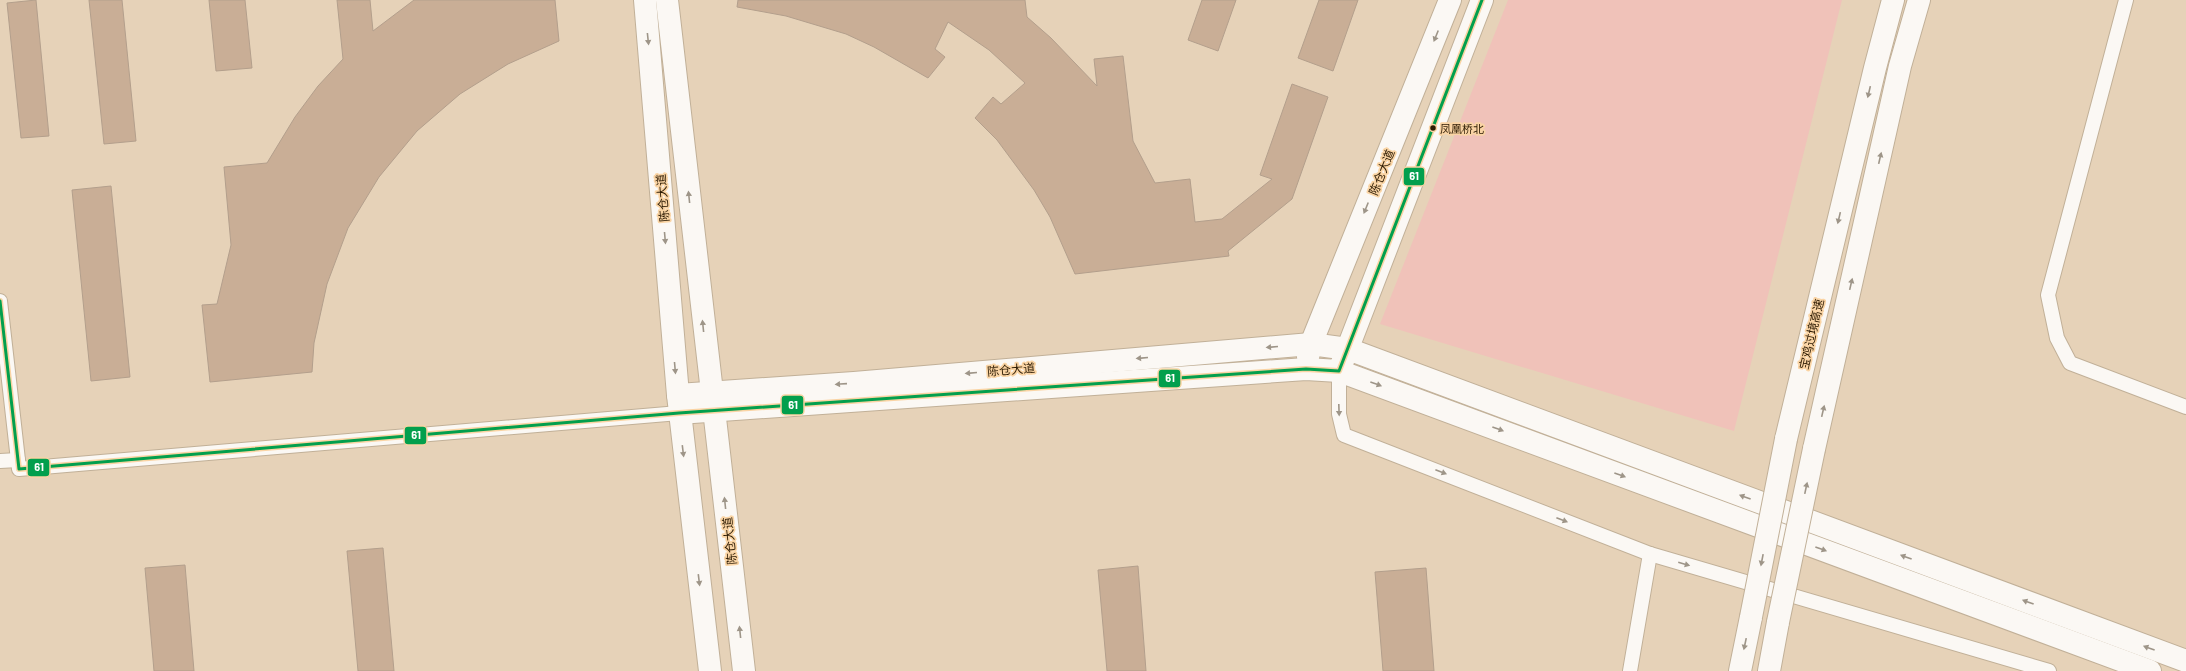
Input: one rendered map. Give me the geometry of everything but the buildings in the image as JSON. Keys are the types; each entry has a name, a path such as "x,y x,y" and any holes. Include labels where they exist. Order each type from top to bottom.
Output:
{"main road":[{"name":"陈仓大道","path":"644,0 678,404 710,671"},
{"name":"陈仓大道","path":"667,0 744,671"},
{"name":"陈仓大道","path":"1306,369 1311,344 1450,0"},
{"path":"1339,371 1482,0"},
{"path":"1875,68 1887,0"},
{"name":"宝鸡过境高速","path":"1740,671 1786,439 1875,68 1893,0"},
{"path":"1769,671 1814,449 1900,66 1919,0"},
{"path":"1900,66 1934,0"},
{"name":"陈仓大道","path":"713,402 854,383 1311,344"},
{"path":"1311,344 1348,349 2186,661"},
{"name":"陈仓大道","path":"678,404 1306,369 1339,371 2150,671"}],"street":[{"path":"2126,0 2048,295 2057,338 2070,363 2186,407"},
{"path":"0,302 19,469 678,404"},
{"path":"1339,371 1339,414 1344,435 1650,554 2048,671"},
{"path":"0,461 18,460"},
{"path":"1630,671 1650,554"}],"shaded area":[{"path":"1508,0 1842,0 1734,431 1380,324"}],"transit line":[{"name":"61","path":"0,301 19,469 679,413 1306,369 1339,371 1482,0"}],"place":[{"name":"凤凰桥北","path":"1433,128"}]}
